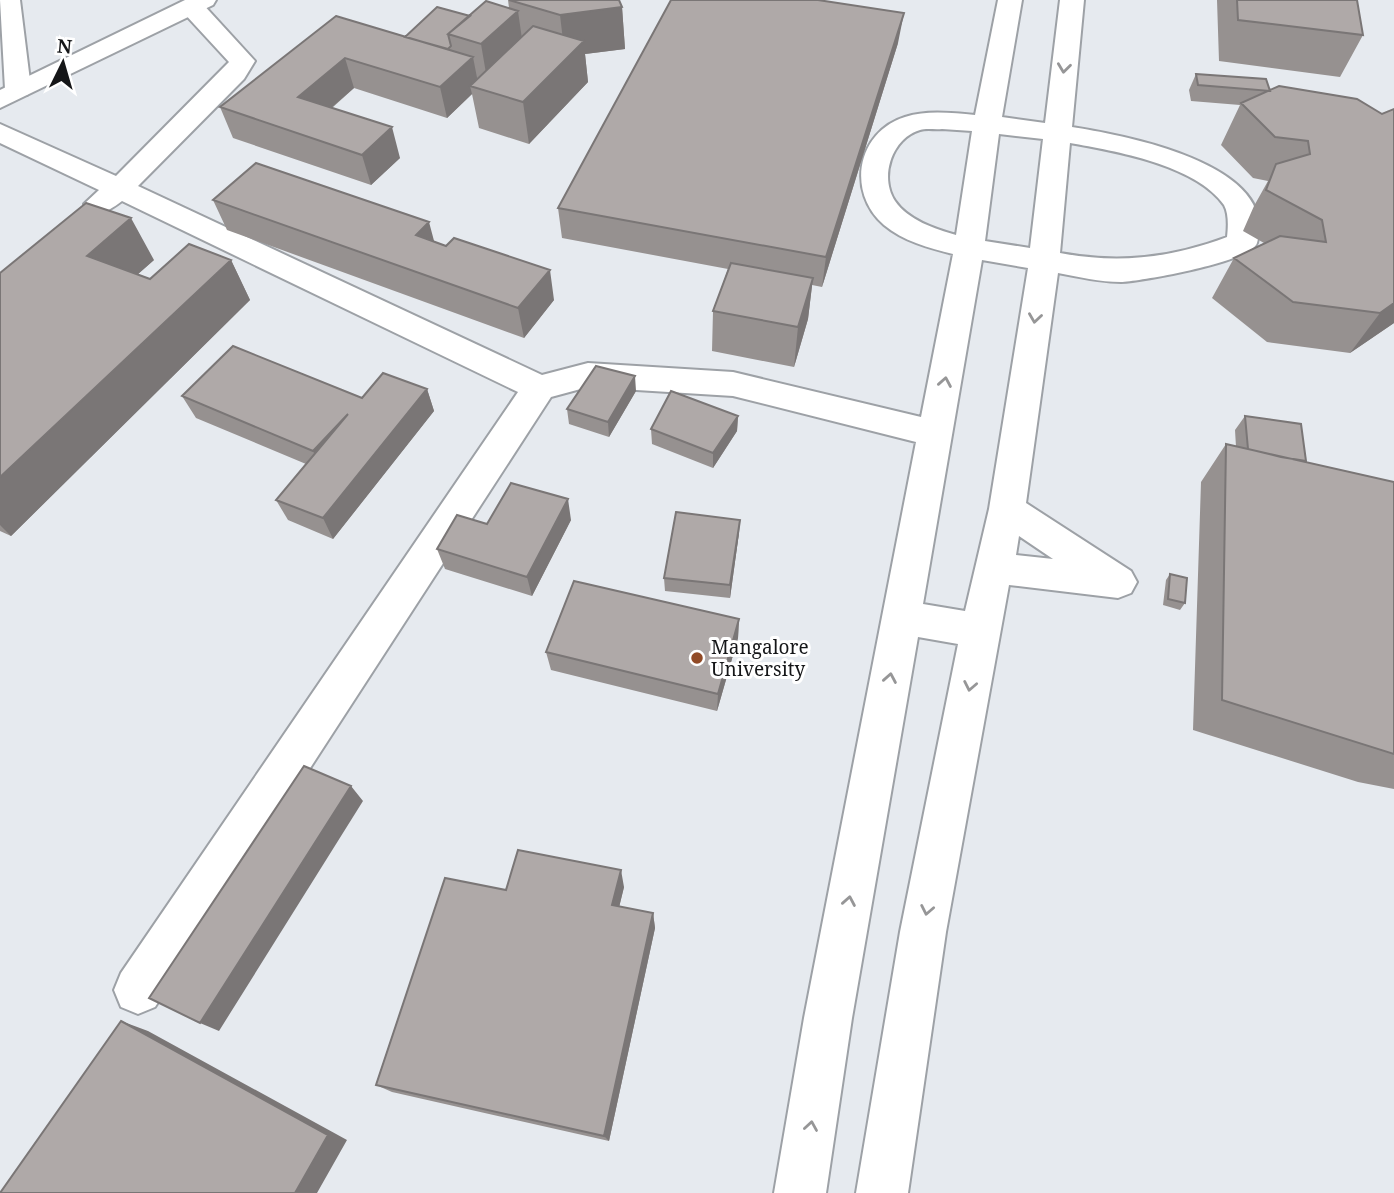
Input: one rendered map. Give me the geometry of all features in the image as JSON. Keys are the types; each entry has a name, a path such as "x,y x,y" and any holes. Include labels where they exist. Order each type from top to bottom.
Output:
{"street":[{"path":"8,0 9,95 198,3 242,61 235,73 120,189 76,222"},
{"path":"800,1193 828,1018 969,249 987,123 1010,0"},
{"path":"882,1193 923,932 980,631 1007,509 1044,260 1072,0"},
{"path":"911,123 987,123 1120,143 1180,162 1214,182 1237,201 1243,224 1242,243 1211,255 1127,271 1102,271 969,249 909,227 892,216 873,188 874,158 892,136 911,123"},
{"path":"0,132 539,388 588,375 733,384 935,434"},
{"path":"138,990 539,388"},
{"path":"995,568 1118,582 1007,509"},
{"path":"901,617 980,631"}],"building":[{"path":"509,0 619,0 622,7 560,15"},
{"path":"671,0 818,0 904,13 826,257 558,208"},
{"path":"1237,0 1357,0 1363,35 1238,20"},
{"path":"486,1 518,11 481,44 448,34"},
{"path":"437,7 470,16 448,34 451,46 448,49 405,37"},
{"path":"336,16 473,57 440,87 345,58 298,97 392,127 362,155 220,107"},
{"path":"533,26 584,41 523,102 470,86"},
{"path":"1196,74 1266,79 1270,91 1198,85"},
{"path":"1279,86 1357,99 1382,114 1394,109 1394,303 1380,313 1293,302 1234,258 1280,236 1326,242 1322,220 1266,190 1276,164 1310,154 1308,141 1275,137 1241,103"},
{"path":"256,163 429,222 416,235 446,246 454,238 550,270 518,308 213,200"},
{"path":"86,203 131,218 87,256 150,279 189,244 231,260 0,477 0,273"},
{"path":"731,263 813,278 798,327 713,311"},
{"path":"233,346 362,398 383,373 427,389 323,518 276,500 348,414 313,451 182,396"},
{"path":"596,366 635,376 608,422 567,409"},
{"path":"671,391 738,416 713,453 651,429"},
{"path":"1245,416 1301,424 1306,461 1248,449"},
{"path":"1226,444 1394,482 1394,754 1222,700"},
{"path":"511,483 568,499 527,577 437,549 457,515 487,524"},
{"path":"676,512 740,520 730,585 664,578"},
{"path":"1170,574 1187,578 1185,603 1168,599"},
{"path":"574,581 739,619 718,694 546,652"},
{"path":"304,766 351,786 200,1023 149,998"},
{"path":"518,850 621,870 612,905 653,913 604,1136 376,1085 445,878 506,890"},
{"path":"121,1021 328,1135 295,1193 0,1193"}],"place":[{"name":"Mangalore University","path":"697,658"}]}
